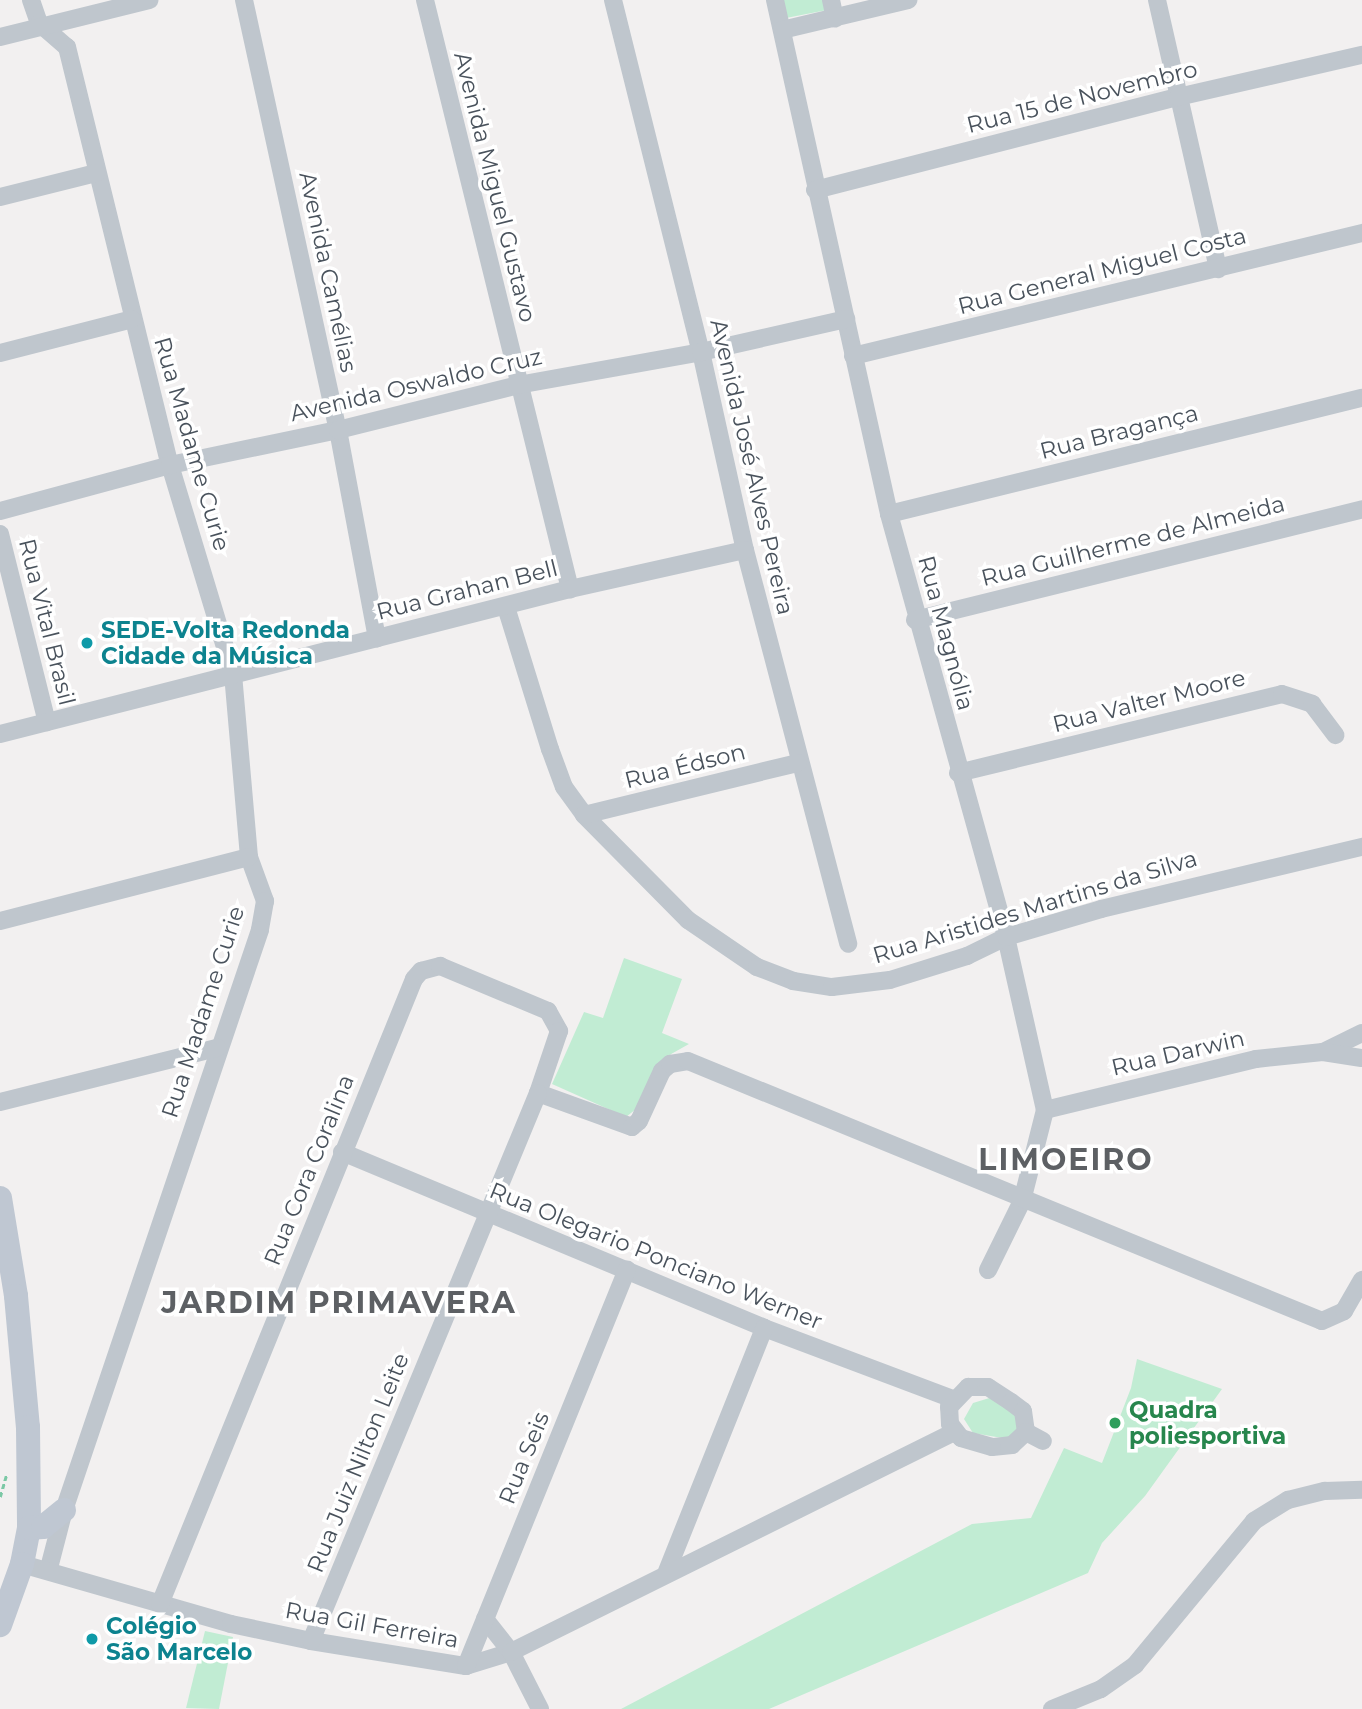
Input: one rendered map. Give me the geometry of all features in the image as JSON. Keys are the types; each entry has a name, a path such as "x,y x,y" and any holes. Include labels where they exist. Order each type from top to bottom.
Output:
{"main road":[{"path":"0,1198 16,1296 25,1388 29,1528 22,1564 0,1625"},
{"path":"29,1528 43,1527 64,1510"}],"street":[{"path":"30,0 41,25"},
{"path":"0,37 149,0"},
{"name":"Avenida Camélias","path":"244,0 338,430 377,638"},
{"name":"Avenida Miguel Gustavo","path":"425,0 570,589"},
{"name":"Avenida José Alves Pereira","path":"613,0 701,352 745,550 798,764 848,944"},
{"name":"Rua Magnólia","path":"775,0 889,514 915,620 1006,937 1045,1110 1022,1201 988,1270"},
{"path":"831,0 835,19"},
{"path":"782,30 908,0"},
{"path":"1157,0 1218,269"},
{"name":"Rua Madame Curie","path":"41,25 67,47 170,465 233,674 249,856 265,901 260,930 217,1048 64,1510 49,1568"},
{"name":"Rua 15 de Novembro","path":"815,190 1178,97 1362,55"},
{"path":"0,197 96,173"},
{"name":"Rua General Miguel Costa","path":"853,356 1362,233"},
{"path":"0,353 132,319"},
{"name":"Avenida Oswaldo Cruz","path":"0,512 170,465 338,430 518,385 701,352 845,319"},
{"name":"Rua Bragança","path":"889,514 1362,398"},
{"name":"Rua Guilherme de Almeida","path":"915,620 1362,509"},
{"name":"Rua Vital Brasil","path":"0,534 47,722"},
{"name":"Rua Grahan Bell","path":"0,734 570,589 745,550"},
{"name":"Rua Aristides Martins da Silva","path":"506,607 564,787 584,815 688,919 757,967 793,981 832,987 890,980 967,956 1006,937 1203,882 1362,847"},
{"name":"Rua Valter Moore","path":"958,773 1282,694 1312,704 1335,735"},
{"name":"Rua Édson","path":"584,815 798,764"},
{"path":"0,921 249,856"},
{"name":"Rua Cora Coralina","path":"160,1604 414,979 430,966 440,966"},
{"name":"Rua Juiz Nilton Leite","path":"312,1641 486,1213 538,1093 559,1031 548,1011 440,966"},
{"name":"Rua Darwin","path":"1323,1052 1362,1032"},
{"path":"0,1102 217,1048"},
{"name":"Rua Darwin","path":"1045,1110 1256,1059 1323,1052 1362,1058"},
{"path":"538,1093 632,1127 639,1121 662,1071 670,1064 688,1061 1022,1201 1322,1321 1344,1311 1362,1280"},
{"name":"Rua Olegario Ponciano Werner","path":"342,1152 764,1328 953,1399"},
{"name":"Rua Seis","path":"466,1665 627,1269"},
{"path":"667,1571 764,1328"},
{"path":"968,1387 988,1387 1023,1411 1026,1432 1012,1445 992,1447 970,1443 954,1432 948,1415 953,1399 968,1387"},
{"name":"Rua Gil Ferreira","path":"22,1564 49,1568 160,1604 312,1641 466,1665 511,1652 667,1571 954,1432"},
{"path":"1026,1432 1043,1441"},
{"path":"1052,1709 1101,1689 1135,1665 1254,1521 1288,1500 1325,1491 1362,1490"},
{"name":"Rua Gil Ferreira","path":"485,1619 511,1652 540,1709"}],"green space":[{"path":"782,0 825,0 827,10 786,18"},
{"path":"624,958 682,979 662,1033 689,1044 664,1058 636,1109 626,1117 552,1084 584,1012 603,1018"},
{"path":"1137,1359 1222,1389 1145,1496 1102,1543 1088,1573 769,1709 621,1709 972,1524 1031,1518 1064,1448 1102,1463 1131,1388"},
{"path":"996,1396 1020,1415 1019,1429 1008,1439 973,1433 964,1419 973,1403"},
{"path":"205,1631 233,1637 219,1709 186,1708"}],"place":[{"name":"SEDE-Volta Redonda Cidade da Música","path":"87,643"},
{"name":"Quadra poliesportiva","path":"1115,1423"},
{"name":"Colégio São Marcelo","path":"92,1639"}],"district":[{"name":"LIMOEIRO","path":"1066,1160"},
{"name":"JARDIM PRIMAVERA","path":"339,1303"}]}
